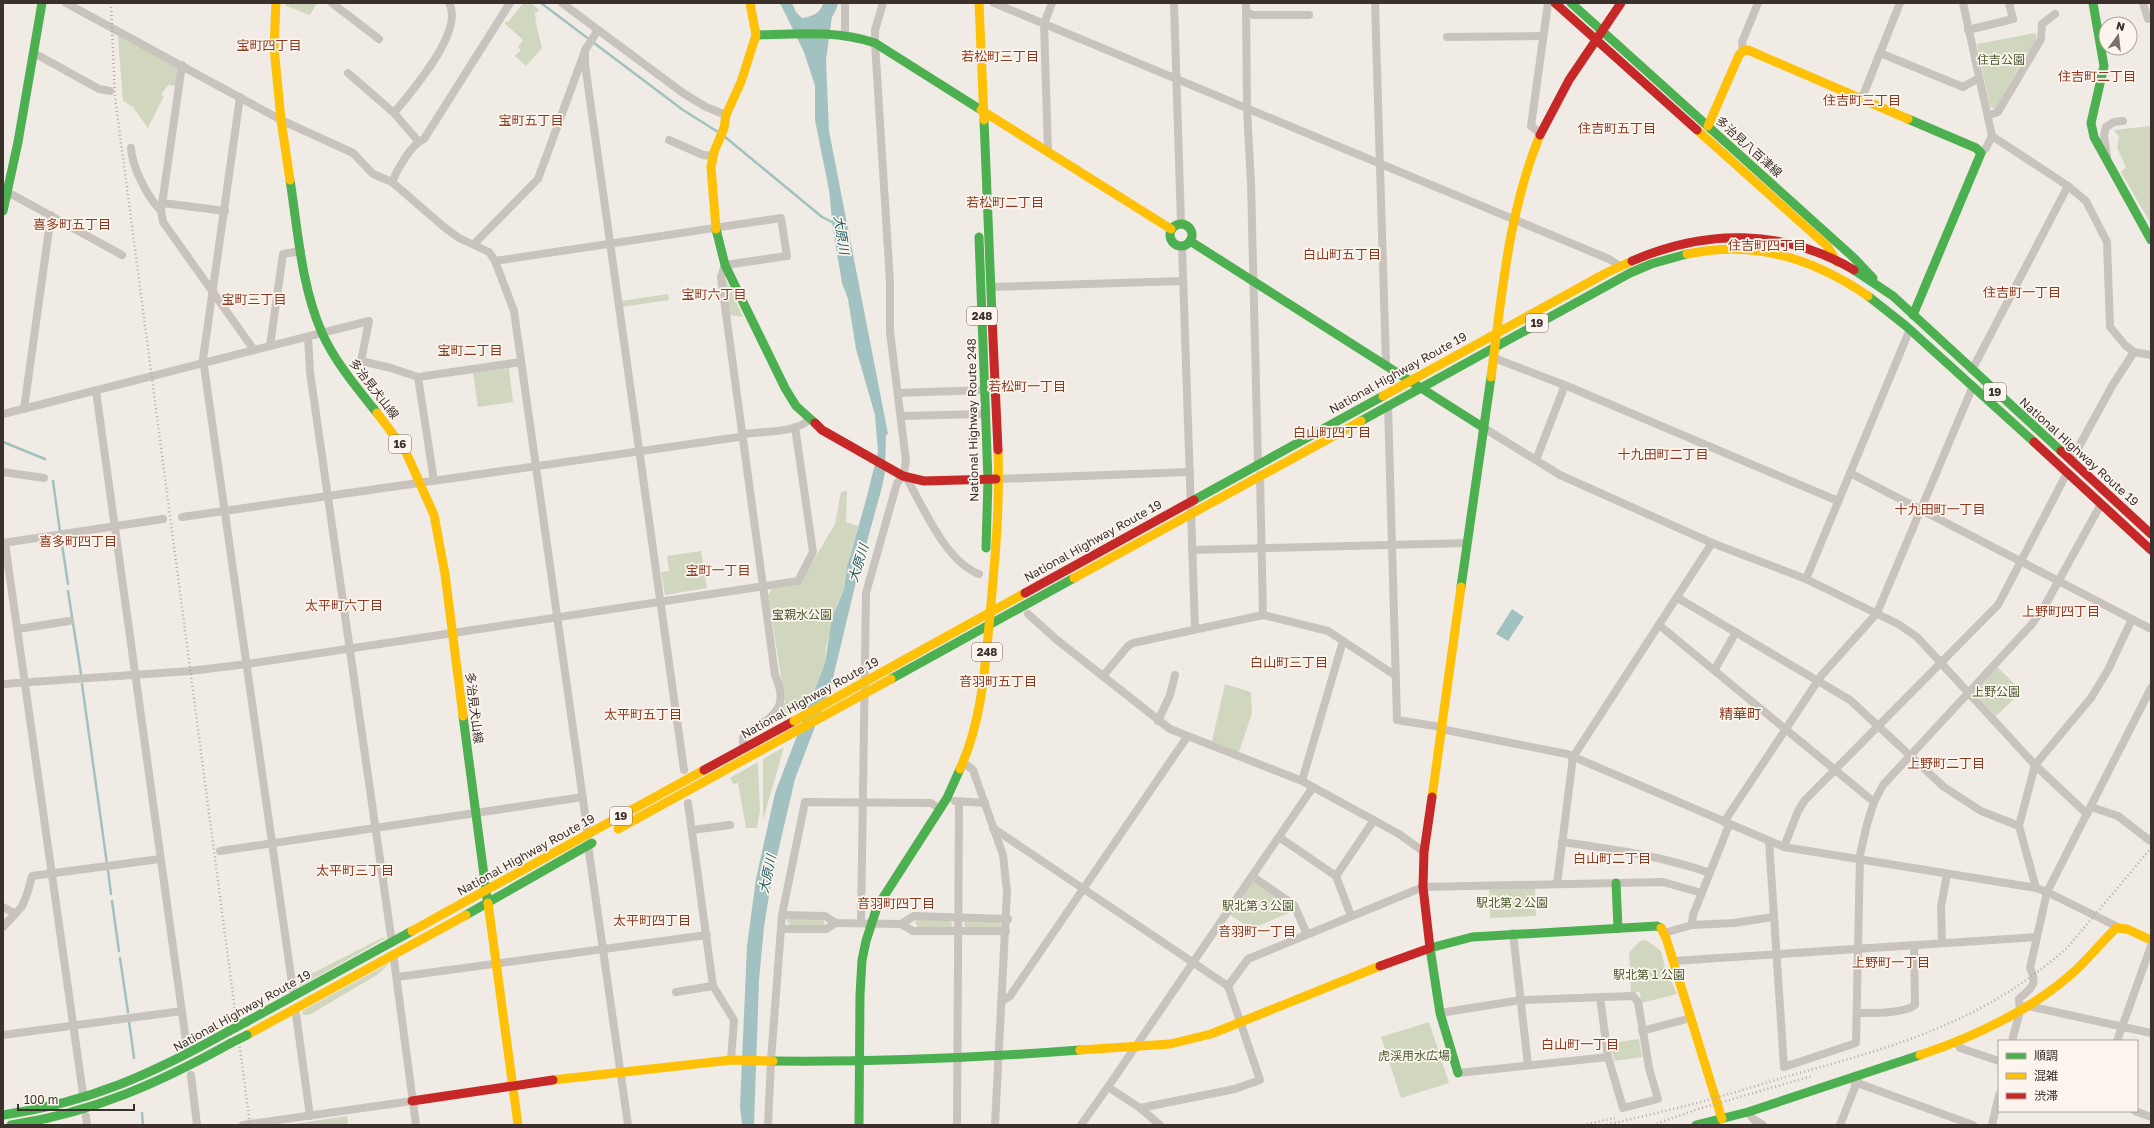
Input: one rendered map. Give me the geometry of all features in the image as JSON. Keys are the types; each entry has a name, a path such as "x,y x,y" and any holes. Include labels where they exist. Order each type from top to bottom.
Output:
{"main road":[{"path":"3,211 5,195 18,142 42,3"},
{"name":"多治見犬山線","path":"276,3 274,47 281,120 307,290 322,333 340,365 405,450 434,515 445,574 475,812 487,888 518,1125"},
{"path":"750,3 756,35 741,82 726,115 711,167 716,229 725,265 785,388 796,406 822,430 902,475 924,482 999,479"},
{"name":"National Highway Route 248","path":"859,1125 862,960 872,923 877,907 947,798 964,763 983,688 987,614 998,527 999,479 991,287 979,107 970,3"},
{"name":"National Highway Route 248","path":"979,3 979,107 984,390 988,480 987,614"},
{"name":"多治見八百津線","path":"1555,3 1827,246 1848,277 1862,291"},
{"name":"多治見八百津線","path":"1571,3 1854,257 1878,284"},
{"path":"1458,1073 1440,1013 1430,948 1423,887 1424,852 1513,219 1528,164 1540,133 1565,85 1621,3"},
{"path":"2093,3 2104,66 2091,123 2094,137 2107,163 2151,240"},
{"path":"756,35 843,34 875,43 1171,229"},
{"path":"1708,126 1743,51 1748,50 1976,148 1981,153 1913,315"},
{"path":"1171,229 1181,224 1186,224 1191,230 1192,237 1186,244"},
{"path":"1171,229 1170,235 1172,242 1186,244 1252,281 1386,364 1484,428"},
{"name":"National Highway Route 19","path":"3,1115 42,1109 109,1091 172,1063 487,888 588,835 1497,332 1620,266 1664,249 1700,239 1725,238 1772,241 1793,245 1834,258 1878,284 2151,534"},
{"name":"National Highway Route 19","path":"11,1125 58,1116 103,1104 177,1073 488,903 606,835 757,754 1420,387 1637,269 1664,259 1704,251 1745,251 1790,257 1831,272 1862,291 1910,330 2151,550"},
{"name":"248","path":"998,527 1000,532 997,580 1004,592 1016,595 1026,590 1030,590"},
{"path":"1616,883 1618,928"},
{"path":"412,1101 620,1072 733,1060 860,1062 999,1058 1170,1044 1204,1036 1241,1023 1401,958 1430,948 1472,937 1513,933 1650,925 1657,926 1664,933 1674,961 1722,1119"},
{"path":"1696,1125 1748,1112 1958,1042 2024,1008 2077,969 2114,930 2120,928 2151,940"}],"street":[{"path":"66,3 281,120 353,153 373,174 392,182 444,227 459,238 489,252 495,261 514,311 588,835"},
{"path":"332,3 379,39"},
{"path":"394,113 416,85 446,39 452,18 449,3"},
{"path":"392,182 397,170 418,141 424,139 510,3"},
{"path":"562,3 573,6 597,32 683,94 706,107 726,115"},
{"path":"843,34 845,3"},
{"path":"862,923 866,593 897,483 902,475 906,461 890,332 890,282 875,43 876,30 883,3"},
{"path":"994,3 1609,259 1620,266"},
{"path":"1048,151 1044,24 1052,3"},
{"path":"1174,3 1181,224"},
{"path":"1246,3 1247,109 1251,184 1252,281 1258,464"},
{"path":"1375,3 1386,364"},
{"path":"1540,133 1531,126 1548,3"},
{"path":"1743,51 1742,42 1758,3"},
{"path":"1862,98 1900,3"},
{"path":"1963,3 1979,78 1989,115 1992,136 1986,148 1981,153"},
{"path":"1968,30 2013,19 2009,3"},
{"path":"2143,3 2148,19"},
{"path":"1246,13 1254,15 1309,15"},
{"path":"1989,115 1998,112 2040,38 2042,24 2055,14"},
{"path":"474,244 538,179 587,47 597,32"},
{"path":"1447,37 1543,36"},
{"path":"587,47 586,64 609,244 684,770"},
{"path":"34,53 99,89 110,91"},
{"path":"1880,53 1963,87 1979,78"},
{"path":"182,65 162,207 163,222 254,350"},
{"path":"348,73 394,113 418,141"},
{"path":"240,97 204,363 293,990"},
{"path":"2107,163 2104,131 2110,124 2123,121"},
{"path":"1992,136 2068,186 2086,201 2107,242 2110,327 2125,345 2134,352 2151,355"},
{"path":"669,140 703,155 713,156"},
{"path":"131,148 133,161 152,202 162,207 225,211"},
{"path":"1972,370 2068,186"},
{"path":"5,195 12,195 122,255"},
{"path":"24,409 50,215"},
{"path":"495,261 716,229 781,218 787,256 725,265 721,277 775,675 781,700 776,713 743,737 743,748"},
{"path":"1186,244 1183,281 1195,629"},
{"path":"270,346 283,254 301,251"},
{"path":"991,287 1183,281"},
{"path":"3,414 369,321 361,361 391,368 418,377 521,362"},
{"path":"1806,579 1910,330"},
{"path":"308,337 310,372 351,648 391,936"},
{"path":"2071,461 2112,386 2134,352"},
{"path":"1494,358 1565,385 1838,502"},
{"path":"418,377 434,480"},
{"path":"1536,460 1565,385"},
{"path":"1692,925 1693,915 1710,873 1727,823 1786,728 1818,681 1877,613 1972,386"},
{"path":"898,394 984,390"},
{"path":"96,391 113,527 187,1048"},
{"path":"1388,405 1397,720 1492,738 1574,757 1784,847 2036,888 2048,892 2120,928"},
{"path":"901,416 985,414"},
{"path":"182,517 795,428 804,425 810,419"},
{"path":"3,684 190,671 247,664 798,581 813,552 795,428"},
{"path":"1484,428 1560,475 1712,543 1806,579 1898,624 1917,637 2035,765 2089,810 2118,816 2149,840"},
{"path":"3,472 44,478"},
{"path":"999,479 1190,472"},
{"path":"1850,473 2151,629"},
{"path":"1784,847 1805,800 1998,605 2067,473"},
{"path":"902,475 951,553 971,571 979,574"},
{"path":"1260,475 1264,615"},
{"path":"1769,841 1784,1067 1856,1043 1861,860 1863,840 1874,802 1883,785 2032,624 2043,609 2101,504"},
{"path":"83,1094 26,683 4,543 163,519"},
{"path":"1192,550 1467,543"},
{"path":"1557,884 1574,757 1678,598 1712,543"},
{"path":"1678,598 1850,700 1944,787 1981,811 2019,826"},
{"path":"1028,614 1158,721 1170,729 1187,737 1302,781 1399,834 1424,852"},
{"path":"1103,676 1128,646 1133,644 1195,629 1264,615 1328,631 1396,676"},
{"path":"2036,888 2019,826 2035,765 2091,698 2108,670 2132,619"},
{"path":"18,629 69,621"},
{"path":"1659,625 1715,669 1874,802"},
{"path":"1715,669 1736,632"},
{"path":"1302,781 1343,641"},
{"path":"1158,721 1170,695 1175,675"},
{"path":"2012,1040 2024,1008 2019,999 2034,985 2034,979 2030,968 2048,892 2151,688"},
{"path":"1001,1002 1010,996 1187,737"},
{"path":"964,763 973,770 1003,855 1008,892 1008,918 1001,1002 995,1125"},
{"path":"1081,1125 1313,787"},
{"path":"220,851 583,797"},
{"path":"947,798 959,803 985,803"},
{"path":"768,1125 769,1060 782,929 782,915 805,802 931,803 940,809"},
{"path":"688,803 713,986 734,1020 733,1060"},
{"path":"957,1125 959,803"},
{"path":"1336,876 1374,820"},
{"path":"692,830 730,825"},
{"path":"993,828 1228,986 1260,1080 1235,1089 1140,1108"},
{"path":"1279,837 1336,876 1351,916"},
{"path":"1562,842 1620,850 1685,864 1710,873"},
{"path":"588,845 628,1125"},
{"path":"3,927 14,913 21,908 26,899 32,876 160,859"},
{"path":"1942,943 1941,907 1946,874"},
{"path":"1252,876 1294,905 1307,934"},
{"path":"1228,986 1248,959 1423,887 1663,882 1702,893"},
{"path":"3,907 14,913"},
{"path":"782,915 824,916 836,923 901,924 913,931 1006,931"},
{"path":"901,924 914,916 1008,918"},
{"path":"1664,933 1692,925 1734,924 1773,917"},
{"path":"782,929 826,930 836,923"},
{"path":"1513,933 1528,1065"},
{"path":"397,977 707,935"},
{"path":"1674,961 2037,937"},
{"path":"1858,1013 1882,1013 1911,1008 1915,1004 1914,946"},
{"path":"2117,1040 2151,946"},
{"path":"394,960 416,1125"},
{"path":"676,992 713,986"},
{"path":"1440,1013 1521,1000 1600,997 1633,996 1638,1002 1649,1068 1658,1099 1623,1108 1608,1057 1600,997"},
{"path":"2024,1008 2122,1026 2151,1033"},
{"path":"3,1035 182,1011"},
{"path":"296,1014 310,1116"},
{"path":"1642,1031 1691,1018"},
{"path":"1958,1042 1960,1048 1998,1061"},
{"path":"1458,1073 1608,1057"},
{"path":"191,1075 197,1125"},
{"path":"1854,1076 1860,1084 1973,1125"},
{"path":"1843,1124 1855,1088 1854,1076"},
{"path":"1108,1086 1140,1108 1160,1125"},
{"path":"1992,1125 1998,1099"},
{"path":"243,1125 259,1124 412,1101"},
{"path":"1748,1112 1753,1119 1763,1125"},
{"path":"2138,1112 2151,1117"}],"green space":[{"path":"286,3 317,3 310,15 286,6"},
{"path":"523,3 531,3 539,10 534,14 537,18 535,20 542,48 526,66 515,56 521,50 518,47 523,40 504,23 509,21"},
{"name":"住吉公園","path":"2036,33 2034,45 2026,54 1996,109 1990,107 1977,44"},
{"path":"118,36 178,67 176,86 168,85 161,95 164,96 148,128 133,107 123,101"},
{"path":"2151,126 2151,224 2121,172 2126,167 2117,148 2119,137 2114,130"},
{"path":"725,278 743,317 729,315"},
{"path":"668,294 669,300 622,307 621,301"},
{"path":"509,368 513,402 478,407 473,373"},
{"name":"宝親水公園","path":"847,491 846,522 858,526 847,567 844,589 837,604 826,648 825,663 811,698 805,698 805,704 749,736 781,711 785,701 768,595 772,589 799,585 835,524 841,492"},
{"path":"701,551 707,588 665,595 661,572 669,571 667,556"},
{"name":"上野公園","path":"1997,667 2022,691 1996,716 1976,695 1976,690"},
{"path":"1225,684 1251,692 1252,713 1239,752 1212,741"},
{"path":"784,747 763,820 763,759"},
{"path":"758,762 760,811 757,828 746,828 738,783 733,784 730,778"},
{"name":"駅北第３公園","path":"1255,882 1291,906 1293,911 1252,929 1230,915 1251,883"},
{"name":"駅北第２公園","path":"1535,887 1536,916 1490,918 1489,889"},
{"path":"790,917 822,918 825,924 822,927 790,927 787,920"},
{"path":"918,918 950,920 953,926 950,929 918,928 915,922"},
{"path":"967,919 999,920 1001,926 999,930 965,927 964,923"},
{"path":"382,938 386,938 299,987 301,979"},
{"name":"駅北第１公園","path":"1646,940 1661,951 1665,967 1677,994 1641,1003 1640,992 1631,993 1629,953 1640,941"},
{"path":"390,963 377,975 309,1015 303,1015 302,1011"},
{"name":"虎渓用水広場","path":"1429,1022 1449,1083 1401,1098 1381,1037"},
{"path":"1639,1039 1642,1057 1614,1061 1611,1043"},
{"path":"347,1116 348,1125 287,1125"}],"water":[{"name":"大原川","path":"780,3 792,3 796,12 802,18 817,16 821,12 832,16 826,60 829,131 888,434 886,435 885,472 882,487 856,582 832,682 795,779 771,882 764,927 759,980 754,1125 742,1125 740,1106 747,946 756,879 775,793 825,663 832,618 844,589 847,567 878,452 875,415 856,349 848,299 842,283 833,229 829,190 815,120 815,86 804,52"},
{"path":"1512,609 1524,617 1508,641 1496,634"}],"waterway":[{"path":"541,3 683,110 718,132"},
{"path":"811,23 824,16 831,3"},
{"name":"大原川","path":"724,136 822,217 836,224"},
{"path":"3,442 45,459"},
{"path":"53,481 60,532"},
{"path":"61,538 68,584"},
{"path":"68,591 81,674"},
{"path":"82,684 107,864"},
{"path":"108,870 111,894"},
{"path":"112,901 119,951"},
{"path":"120,958 128,1012"},
{"path":"129,1021 134,1058"},
{"path":"142,1113 143,1125"}],"railway":[{"path":"111,3 115,97 250,1125"},
{"path":"1607,1125 1702,1101 1871,1052 1906,1041 1939,1028 1972,1012 2004,994 2036,973 2067,948 2151,848"},
{"path":"1653,1125 1695,1110 1812,1076"},
{"path":"1583,1125 1615,1118"}],"traffic: fast":[{"path":"3,211 18,142 42,3"},
{"path":"1571,3 1853,257 1873,278"},
{"path":"2093,3 2104,66 2091,123 2094,137 2151,240"},
{"path":"756,35 831,34 875,43 981,110"},
{"path":"1908,119 1976,148 1981,153 1913,315"},
{"path":"984,120 992,316"},
{"path":"290,180 301,258 309,296 315,315 327,344 333,354 377,413"},
{"path":"1181,224 1189,227 1192,235 1189,243 1181,246 1173,243 1170,235 1173,227 1181,224"},
{"path":"716,229 725,265 785,388 796,406 815,423"},
{"path":"979,237 988,480 986,548"},
{"path":"1190,241 1484,428"},
{"path":"1361,421 1630,273 1651,264 1687,254"},
{"path":"1854,270 1893,296 2061,451"},
{"path":"1868,296 1906,326 2034,442"},
{"path":"1461,587 1491,377"},
{"path":"1194,500 1383,396"},
{"path":"891,679 1074,578"},
{"path":"463,716 487,898"},
{"path":"859,1125 860,995 862,960 866,941 877,907 947,798 960,769"},
{"path":"466,915 592,843"},
{"path":"1616,883 1618,928"},
{"path":"1458,1073 1440,1013 1430,948 1472,937 1657,926 1661,928"},
{"path":"246,1022 412,931"},
{"path":"229,1031 246,1022"},
{"path":"3,1115 65,1102 120,1084 174,1060 229,1031"},
{"path":"231,1043 247,1035"},
{"path":"11,1125 69,1113 124,1094 178,1071 231,1043"},
{"path":"773,1061 926,1059 1080,1050"},
{"path":"1696,1125 1748,1112 1920,1055"}],"traffic: slow":[{"path":"276,3 274,47 281,120 290,180"},
{"path":"716,229 711,167 714,152 724,128 726,115 741,82 756,35 750,3"},
{"path":"979,3 984,120"},
{"path":"1708,126 1739,55 1743,51 1748,50 1908,119"},
{"path":"981,110 1171,229"},
{"path":"1697,130 1827,246 1837,262"},
{"path":"1491,377 1503,285 1513,224 1529,164 1540,135"},
{"path":"1687,254 1712,250 1736,249 1759,251 1782,256 1804,262 1826,271 1868,296"},
{"path":"1383,396 1606,273 1632,261"},
{"path":"377,413 405,450 434,515 445,574 463,716"},
{"path":"1074,578 1361,421"},
{"path":"960,769 978,713 984,674 997,533 998,450"},
{"path":"1432,797 1461,587"},
{"path":"886,670 1025,593"},
{"path":"794,721 886,670"},
{"path":"789,735 891,679"},
{"path":"618,829 789,735"},
{"path":"412,931 704,770"},
{"path":"488,903 518,1125"},
{"path":"247,1035 466,915"},
{"path":"1661,928 1666,938 1722,1119"},
{"path":"1920,1055 1941,1048 2004,1020 2043,996 2078,968 2116,928 2127,929 2151,940"},
{"path":"1080,1050 1170,1044 1211,1034 1380,966"},
{"path":"553,1080 731,1060 773,1061"}],"traffic: jam":[{"path":"1555,3 1697,130"},
{"path":"1540,135 1569,80 1621,3"},
{"path":"1632,261 1660,250 1688,243 1716,239 1744,238 1772,240 1800,246 1827,256 1854,270"},
{"path":"992,316 998,450"},
{"path":"815,423 822,430 903,476 924,481 996,479"},
{"path":"2034,442 2151,550"},
{"path":"2061,451 2151,534"},
{"path":"1025,593 1194,500"},
{"path":"704,770 794,721"},
{"path":"1380,966 1430,948 1423,887 1424,852 1432,797"},
{"path":"412,1101 553,1080"}],"district":[{"name":"宝町四丁目","path":"269,45"},
{"name":"若松町三丁目","path":"1000,56"},
{"name":"住吉町二丁目","path":"2097,76"},
{"name":"住吉町三丁目","path":"1862,100"},
{"name":"宝町五丁目","path":"531,120"},
{"name":"住吉町五丁目","path":"1617,128"},
{"name":"若松町二丁目","path":"1005,202"},
{"name":"喜多町五丁目","path":"72,224"},
{"name":"住吉町四丁目","path":"1767,245"},
{"name":"白山町五丁目","path":"1342,254"},
{"name":"住吉町一丁目","path":"2022,292"},
{"name":"宝町六丁目","path":"714,294"},
{"name":"宝町三丁目","path":"254,299"},
{"name":"宝町二丁目","path":"470,350"},
{"name":"若松町一丁目","path":"1027,386"},
{"name":"白山町四丁目","path":"1332,432"},
{"name":"十九田町二丁目","path":"1663,454"},
{"name":"十九田町一丁目","path":"1940,509"},
{"name":"喜多町四丁目","path":"78,541"},
{"name":"宝町一丁目","path":"718,570"},
{"name":"太平町六丁目","path":"344,605"},
{"name":"上野町四丁目","path":"2061,611"},
{"name":"白山町三丁目","path":"1289,662"},
{"name":"音羽町五丁目","path":"998,681"},
{"name":"太平町五丁目","path":"643,714"},
{"name":"精華町","path":"1740,714"},
{"name":"上野町二丁目","path":"1946,763"},
{"name":"白山町二丁目","path":"1612,858"},
{"name":"太平町三丁目","path":"355,870"},
{"name":"音羽町四丁目","path":"896,903"},
{"name":"太平町四丁目","path":"652,920"},
{"name":"音羽町一丁目","path":"1257,931"},
{"name":"上野町一丁目","path":"1891,962"},
{"name":"白山町一丁目","path":"1580,1044"}]}
